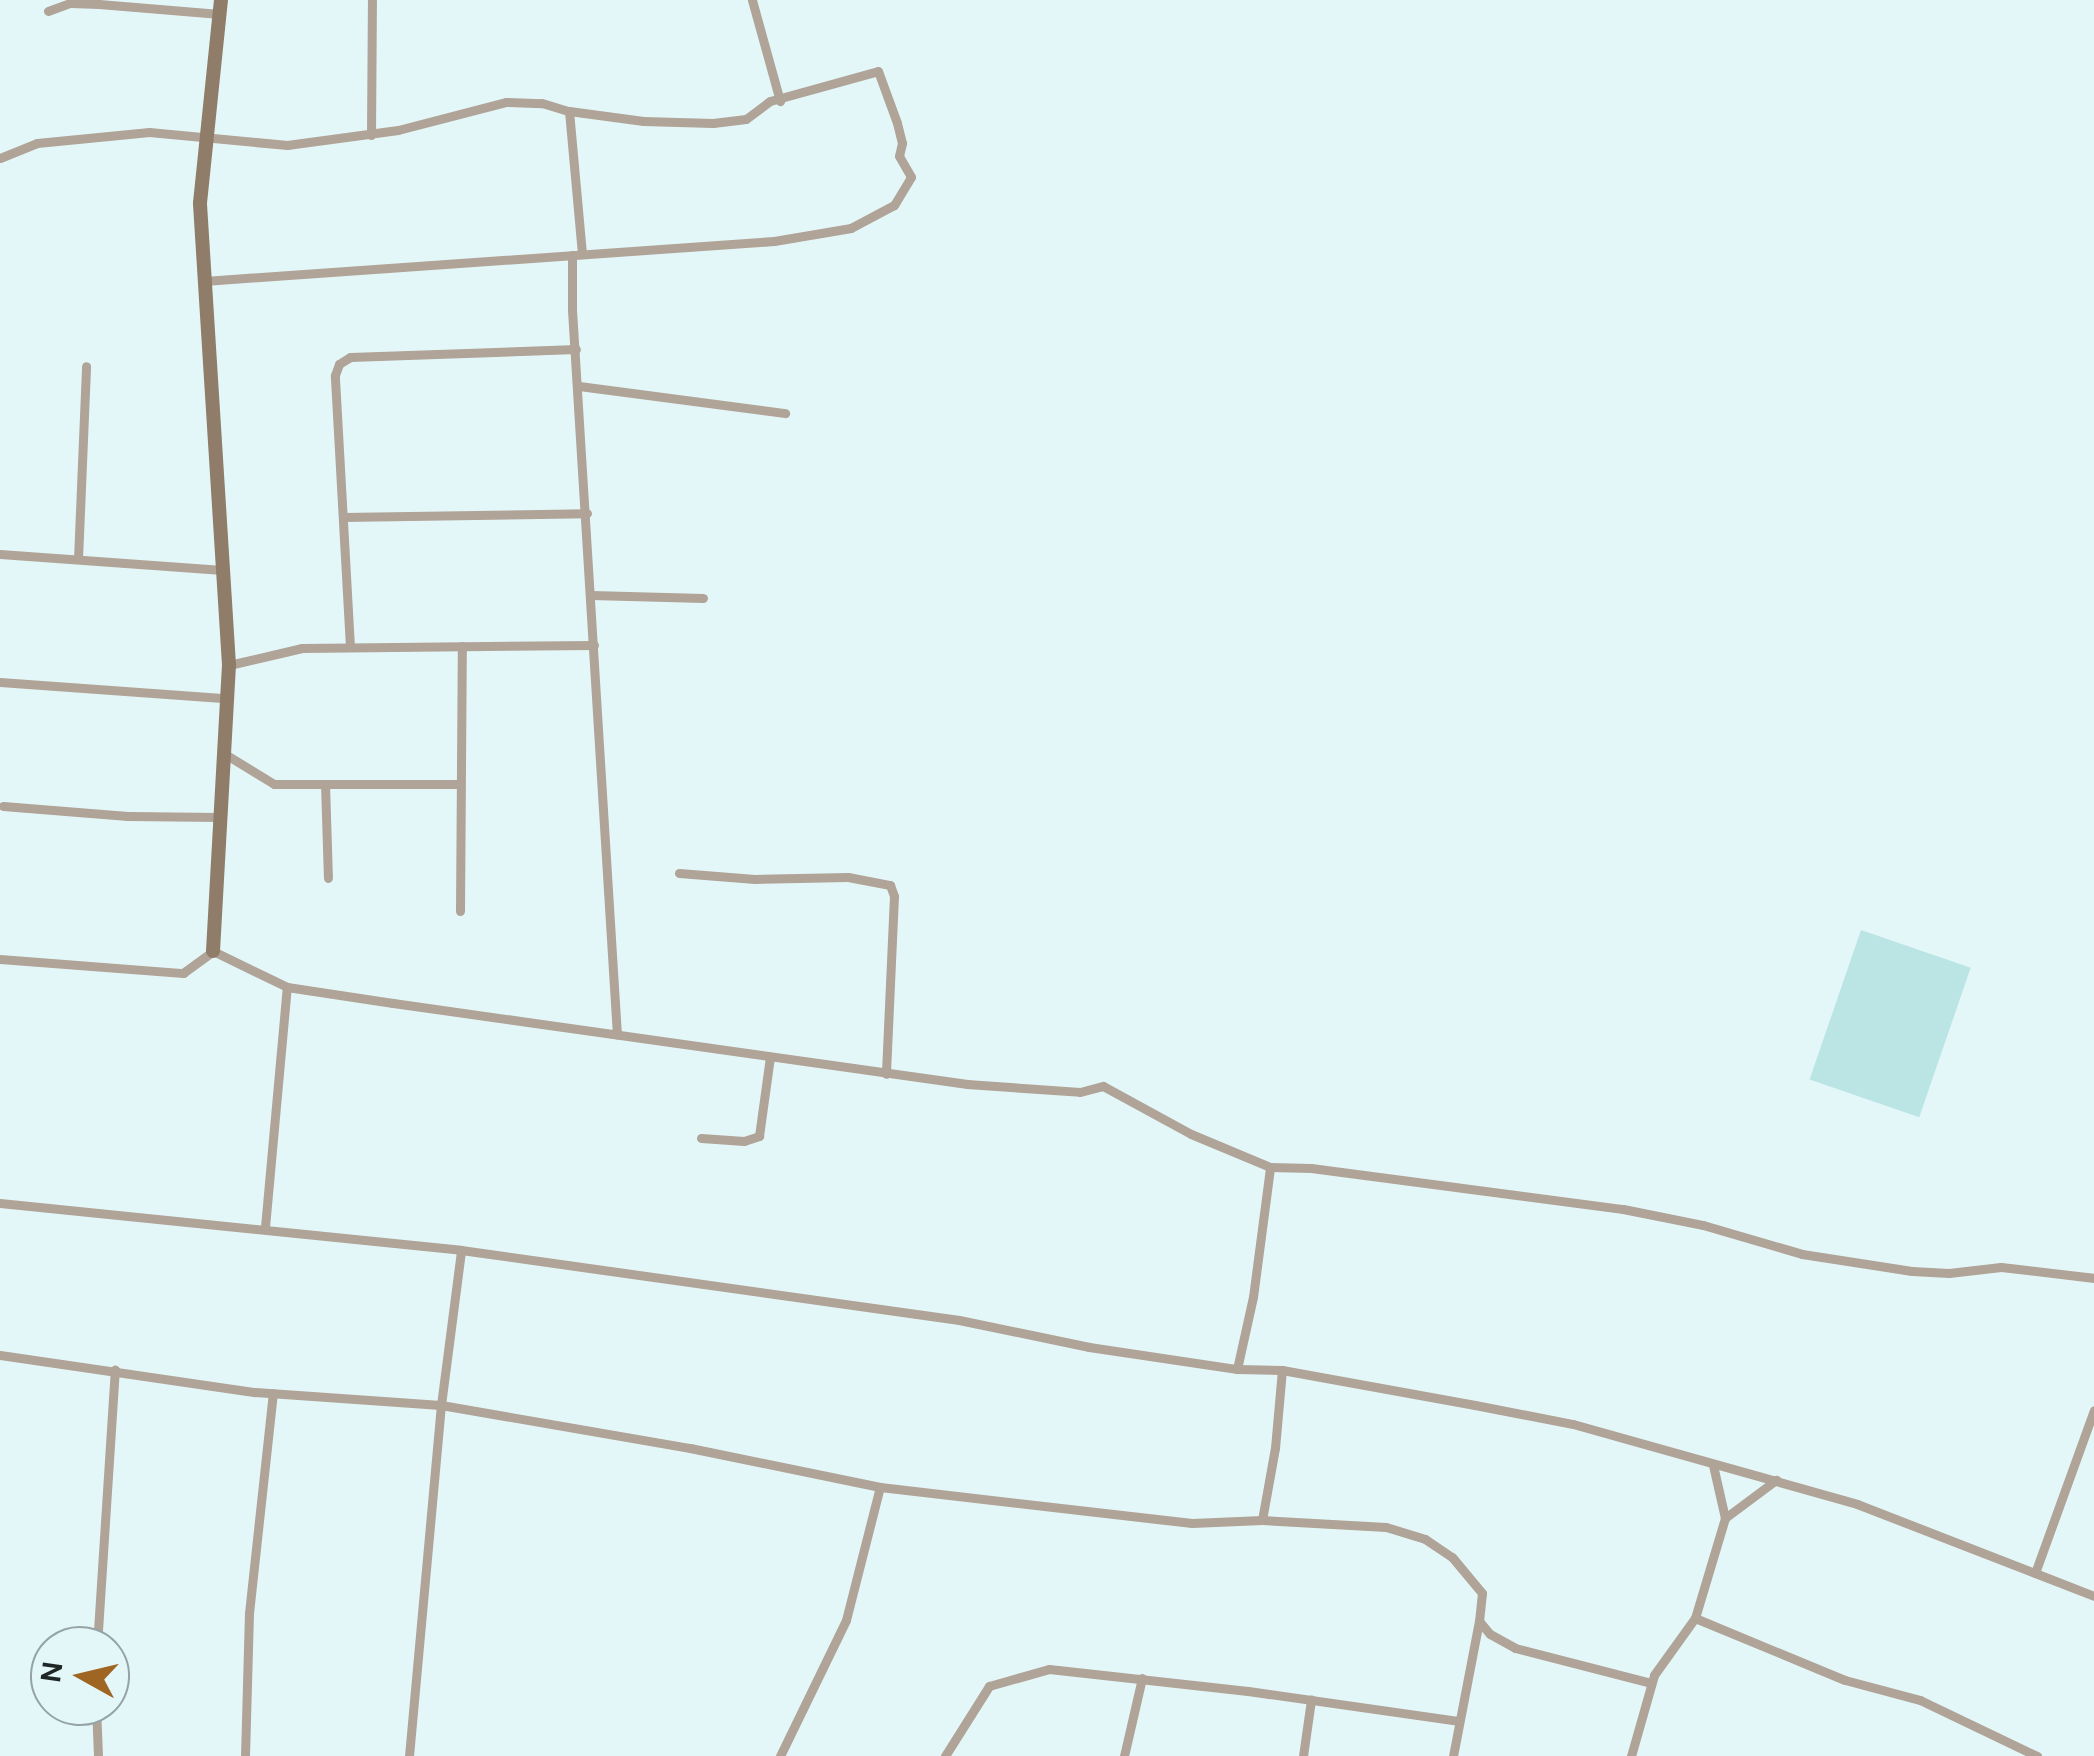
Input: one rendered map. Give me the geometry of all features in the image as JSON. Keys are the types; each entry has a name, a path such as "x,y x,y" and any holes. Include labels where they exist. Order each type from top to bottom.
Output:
{"street":[{"path":"371,135 372,0"},
{"path":"753,0 780,100"},
{"path":"48,11 70,3 221,7 200,202 218,434 229,666 213,950"},
{"path":"0,158 37,143 150,132 287,145 371,135 506,102 542,102 569,111 713,123 746,118 770,101 878,71 902,142 898,156 911,177 894,205 851,228 774,241 204,282"},
{"path":"569,111 577,254 576,349 617,1034"},
{"path":"350,648 335,376 338,364 350,358 576,349"},
{"path":"78,559 86,366"},
{"path":"579,386 786,414"},
{"path":"342,517 587,513"},
{"path":"0,554 222,570"},
{"path":"591,595 703,598"},
{"path":"229,666 302,648 594,644"},
{"path":"460,911 462,646"},
{"path":"0,682 225,698"},
{"path":"225,754 274,784 458,784"},
{"path":"326,784 328,878"},
{"path":"3,806 128,816 218,817"},
{"path":"679,873 755,880 848,877 890,885 894,896 886,1074"},
{"path":"0,958 183,973 213,950"},
{"path":"213,950 287,987 886,1074 1041,1091 1080,1092 1103,1086 1191,1134 1270,1167 1311,1168 1623,1209 1703,1225 1802,1254 1912,1271 1949,1273 2001,1267 2094,1278"},
{"path":"265,1227 287,987"},
{"path":"701,1138 744,1142 760,1136 770,1057"},
{"path":"1238,1368 1253,1297 1270,1167"},
{"path":"0,1203 462,1250 959,1320 1089,1346 1238,1368 1282,1370 1573,1424 1776,1480 1944,1535 2094,1596"},
{"path":"410,1756 441,1406 462,1250"},
{"path":"0,1355 273,1393 441,1406 690,1448 880,1488 1192,1523 1262,1520 1386,1527 1426,1539 1452,1557 1482,1593 1453,1756"},
{"path":"98,1626 115,1370"},
{"path":"1262,1520 1275,1448 1282,1370"},
{"path":"245,1756 249,1612 273,1393"},
{"path":"2035,1574 2094,1410"},
{"path":"2082,1439 2094,1444"},
{"path":"1635,1755 1651,1684 1695,1618 1725,1518 1712,1465"},
{"path":"1725,1518 1776,1480"},
{"path":"780,1756 846,1620 880,1488"},
{"path":"1695,1618 1846,1680 1920,1700 2037,1756"},
{"path":"1479,1620 1490,1634 1515,1648 1651,1684"},
{"path":"945,1756 989,1686 1050,1669 1458,1722"},
{"path":"1124,1756 1142,1678"},
{"path":"1303,1756 1311,1700"},
{"path":"97,1726 98,1756"}],"shaded area":[{"path":"1861,930 1971,968 1919,1117 1810,1079"}]}
